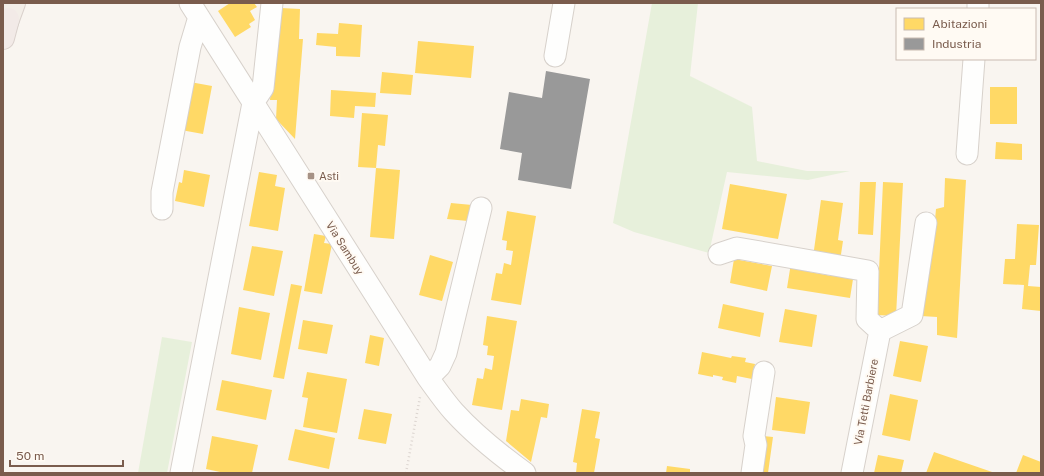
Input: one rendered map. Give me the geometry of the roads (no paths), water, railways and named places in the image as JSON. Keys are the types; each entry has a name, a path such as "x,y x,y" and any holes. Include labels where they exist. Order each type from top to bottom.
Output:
{"street":[{"path":"181,473 253,103 262,88 272,3"},
{"path":"555,56 564,3"},
{"path":"162,209 162,192 190,47 194,10"},
{"name":"Via Sambuy","path":"194,10 429,380 453,411 469,427 487,444 525,473"},
{"path":"967,154 974,60"},
{"path":"429,380 440,366 446,353 482,208"},
{"path":"719,254 737,248 868,271 867,319 880,331 912,315 926,223"},
{"name":"Via Tetti Barbiere","path":"852,473 880,331"},
{"path":"752,473 756,445 754,436 764,372"}],"place":[{"name":"Asti","path":"311,176"}]}
